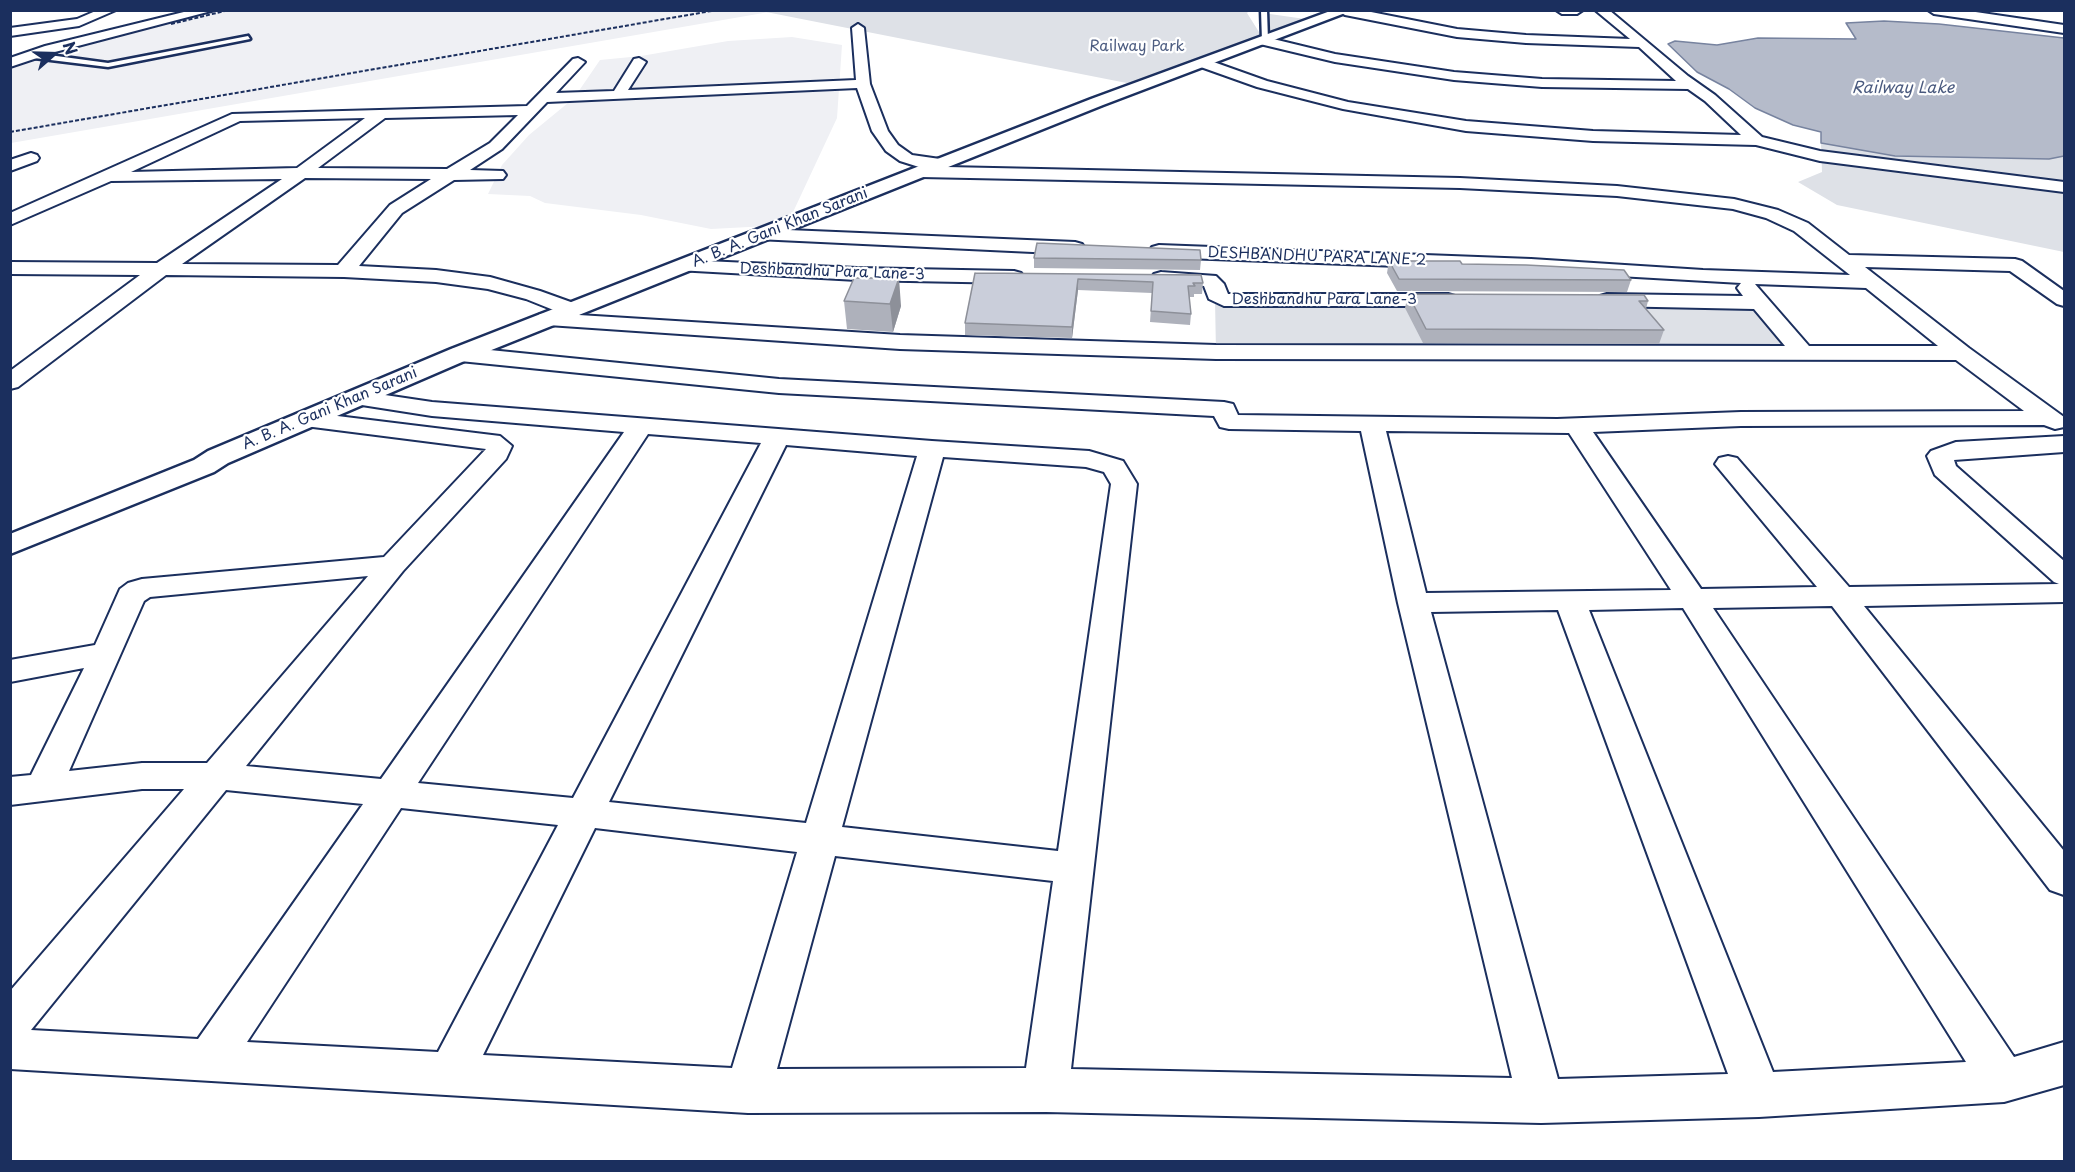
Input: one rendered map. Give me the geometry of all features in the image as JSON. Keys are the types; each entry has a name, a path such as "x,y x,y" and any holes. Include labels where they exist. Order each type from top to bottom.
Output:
{"main road":[{"name":"A. B. A. Gani Khan Sarani","path":"10,544 204,466 218,457 304,419 460,354 1097,102 1346,11"},
{"name":"A. B. A. Gani Khan Sarani","path":"10,529 200,460 218,457"}],"street":[{"path":"10,32 79,22 110,10"},
{"path":"10,63 50,49 209,10"},
{"path":"1562,10 1577,10"},
{"path":"1601,10 1692,86 1710,98 1755,140"},
{"path":"1934,10 2064,29"},
{"path":"1346,11 1419,27 1468,34 1643,43"},
{"path":"858,28 863,84 880,131 892,148 914,160 941,164"},
{"path":"1264,41 1335,58 1454,76 1542,83 1692,86"},
{"path":"344,271 396,209 452,173 470,165 496,146 578,62"},
{"path":"618,95 639,62"},
{"path":"1203,63 1262,84 1348,106 1466,126 1605,136 1755,140 1820,156 2064,187"},
{"path":"10,220 229,118 382,113 537,104 618,95 863,84"},
{"path":"10,382 160,270 301,173 382,113"},
{"path":"10,166 32,158"},
{"path":"921,172 1460,183 1617,191 1703,199 1772,214 1801,227 1961,353 2057,424"},
{"path":"105,177 301,173 497,175"},
{"path":"764,235 1100,249"},
{"name":"DESHBANDHU PARA LANE 2","path":"1136,250 1531,265 1871,282"},
{"path":"1843,261 2015,265 2064,300"},
{"name":"Deshbandhu Para Lane-3","path":"684,266 857,274 1037,277"},
{"path":"10,268 344,271 435,276 490,283 533,295 572,310"},
{"path":"1737,277 1802,352"},
{"name":"Deshbandhu Para Lane-3","path":"1143,278 1209,280 1214,284 1216,295 1224,300 1470,299"},
{"path":"1591,299 1760,303"},
{"path":"548,320 900,342 1216,352 1961,353"},
{"path":"460,354 779,386 1224,409 1229,422 1576,425 1741,419 2057,424"},
{"path":"358,398 432,409 932,449 1089,459 1114,467 1125,484 1046,1090"},
{"path":"10,1023 393,565 497,454 499,446 491,441 304,419"},
{"path":"1371,422 1413,603 1541,1101"},
{"path":"1576,425 1692,599 2004,1081"},
{"path":"209,1060 641,426"},
{"path":"450,1074 777,436"},
{"path":"2064,444 1956,450 1940,456 1944,469 2064,576"},
{"path":"748,1091 932,449"},
{"path":"1728,464 1840,596 2064,879"},
{"path":"27,788 107,653 131,596 140,590 153,586 393,565"},
{"path":"1413,603 2064,593"},
{"path":"1570,602 1759,1095"},
{"path":"10,671 107,653"},
{"path":"27,788 142,776 217,776 584,813 1074,868"},
{"path":"10,1049 748,1091 1046,1090 1541,1101 1759,1095 2004,1081 2049,1070 2064,1063"}],"lane":[{"path":"1264,10 1264,41"},
{"path":"28,57 52,57 108,65 248,38"}],"shaded area":[{"path":"200,11 775,11 11,143 11,65"},
{"path":"792,37 842,45 837,118 787,225 711,229 641,215 545,203 530,196 488,194 502,165 529,135 574,98 600,60 641,56 728,41"}],"green space":[{"name":"Railway Park","path":"775,10 1249,11 1247,13 1264,40 1263,13 1319,21 1142,86 766,12"},
{"path":"1821,143 1895,156 2049,159 2064,156 2064,252 1837,205 1798,182 1822,172"},
{"path":"1215,300 1758,304 1799,351 1216,352"}],"water":[{"name":"Railway Lake","path":"1884,21 1939,24 2064,38 2064,156 2049,159 1895,156 1821,143 1821,132 1793,125 1755,108 1729,89 1697,72 1668,44 1675,41 1717,45 1758,38 1856,39 1846,23"}],"building":[{"path":"1037,243 1200,250 1201,260 1034,258"},
{"path":"1389,261 1460,261 1462,264 1624,270 1631,280 1399,279"},
{"path":"975,273 1201,275 1203,283 1193,283 1195,286 1188,286 1191,314 1151,311 1153,282 1078,279 1072,327 965,323"},
{"path":"854,278 899,278 890,304 844,301"},
{"path":"1408,294 1644,295 1648,301 1639,301 1664,330 1426,329"}],"railway":[{"path":"171,24 229,10"},
{"path":"10,132 717,10"}]}
